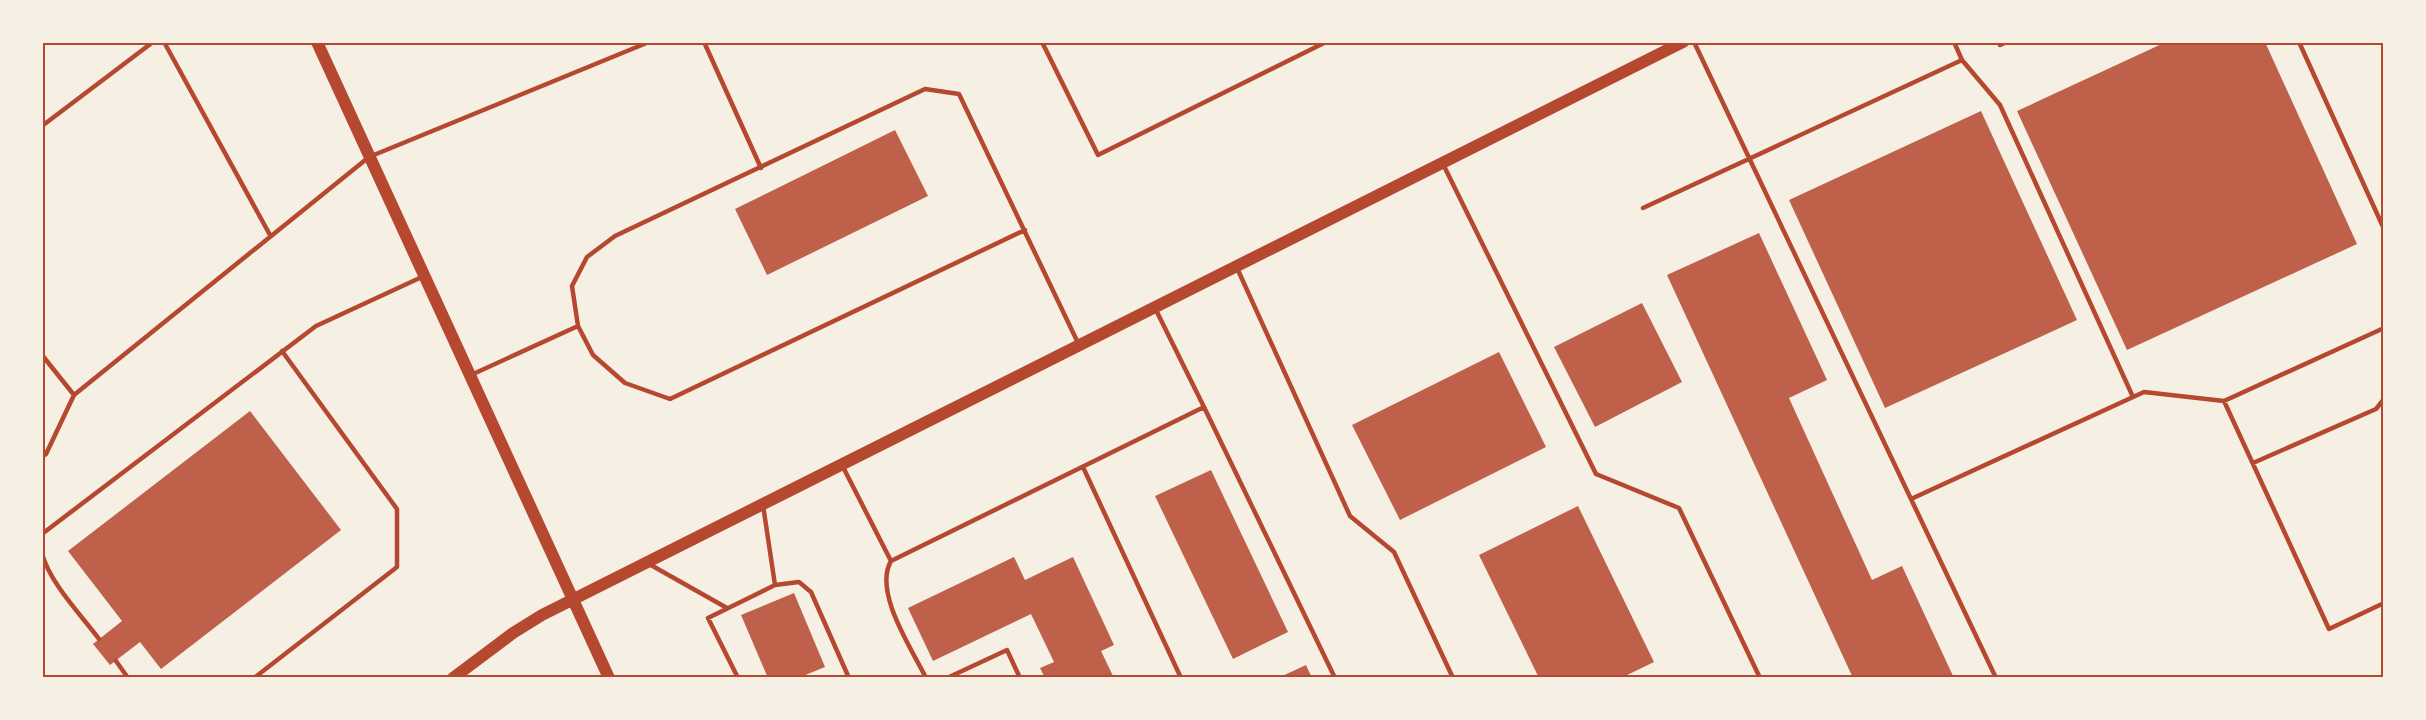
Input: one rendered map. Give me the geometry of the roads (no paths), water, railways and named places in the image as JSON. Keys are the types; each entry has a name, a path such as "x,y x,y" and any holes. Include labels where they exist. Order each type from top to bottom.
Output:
{"main road":[{"path":"317,42 609,678"},
{"path":"453,678 513,633 573,599 1683,42"}],"lane":[{"path":"42,126 153,42"},
{"path":"164,42 270,235"},
{"path":"42,457 46,454 74,395 369,157 649,42"},
{"path":"704,42 761,168"},
{"path":"1042,42 1098,155 1326,42"},
{"path":"1694,42 1996,678"},
{"path":"1954,42 1962,60 2001,105 2133,398"},
{"path":"2000,45 2007,42"},
{"path":"2299,42 2384,230"},
{"path":"1643,208 1962,60"},
{"path":"1024,230 670,399 625,383 593,355 578,326 572,286 587,257 615,236 925,89 959,94 1079,345"},
{"path":"1442,161 1596,474 1679,508 1760,678"},
{"path":"1236,267 1350,516 1394,552 1453,678"},
{"path":"42,534 316,326 425,276"},
{"path":"1155,307 1335,678"},
{"path":"470,376 578,326"},
{"path":"1911,499 2144,392 2224,401 2384,328"},
{"path":"254,678 397,567 397,509 282,351"},
{"path":"42,355 74,395"},
{"path":"2253,463 2376,409 2384,399"},
{"path":"2224,401 2330,628 2384,603"},
{"path":"926,678 886,592 886,570 891,561 1204,407"},
{"path":"842,464 891,561"},
{"path":"1083,467 1181,678"},
{"path":"763,503 775,585"},
{"path":"42,553 43,563 99,639"},
{"path":"646,562 727,608"},
{"path":"738,678 708,618 775,585 799,582 811,592 849,678"},
{"path":"947,678 1007,650 1020,678"},
{"path":"116,661 128,678"}]}
